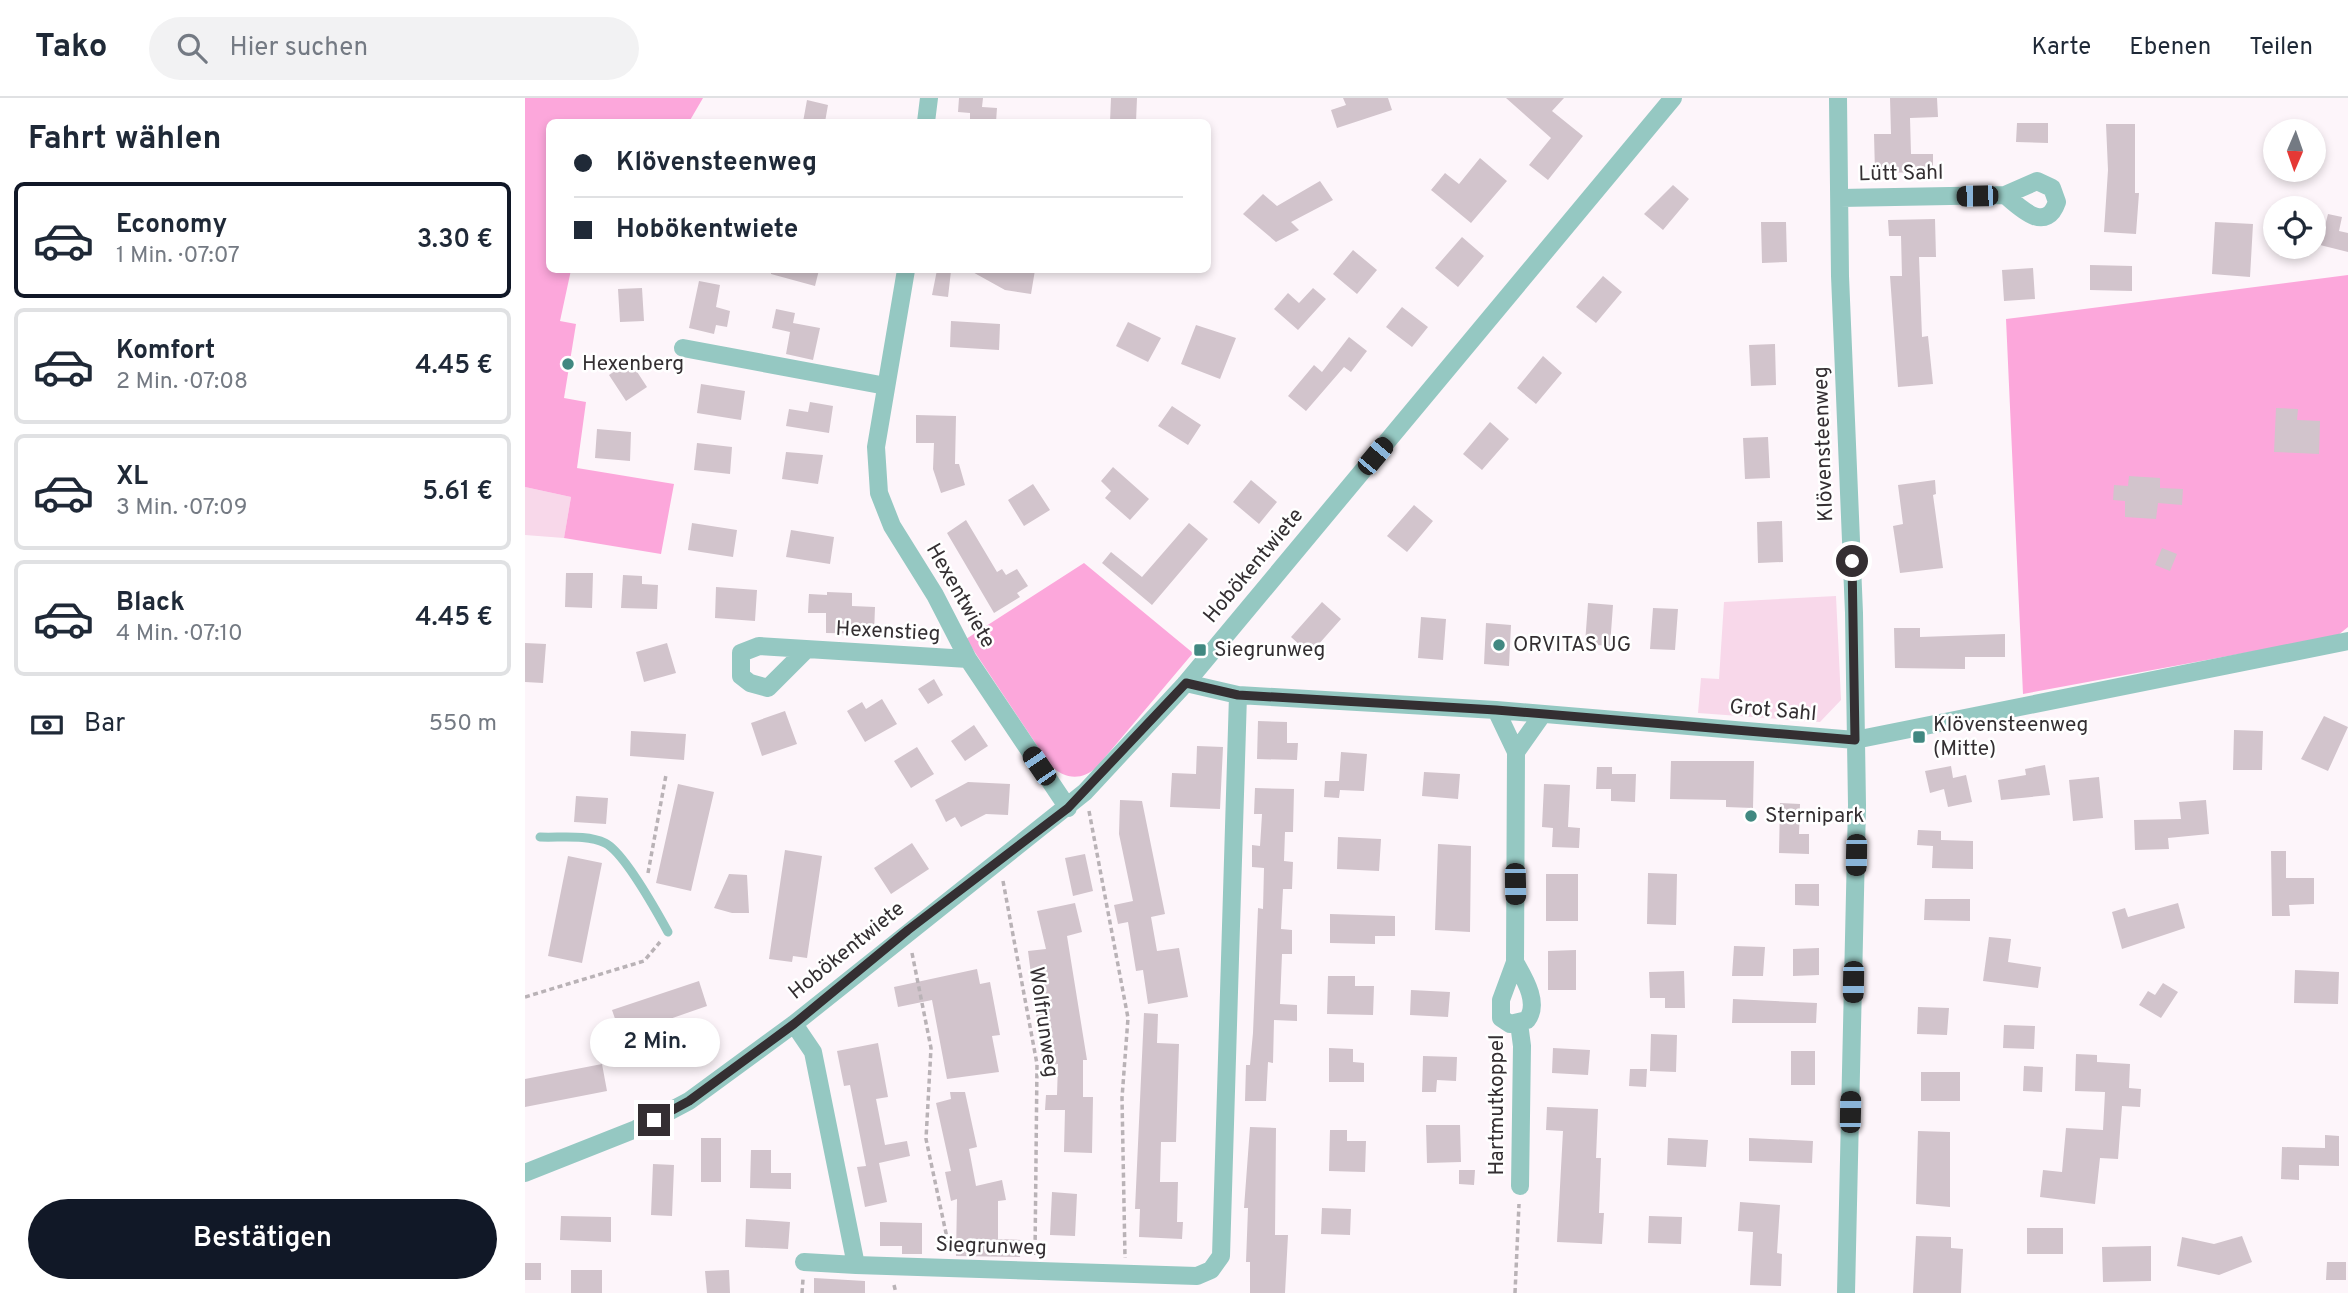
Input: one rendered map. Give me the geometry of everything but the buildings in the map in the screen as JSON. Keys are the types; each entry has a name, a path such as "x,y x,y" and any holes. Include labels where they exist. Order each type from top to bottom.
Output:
{"street":[{"path":"926,119 929,98"},
{"name":"Hobökentwiete","path":"525,1173 636,1129 689,1101 794,1024 908,930 1086,792 1186,683 1673,98"},
{"name":"Klövensteenweg","path":"1838,98 1840,276 1854,613 1857,805 1846,1293"},
{"name":"Lütt Sahl","path":"1840,198 2005,195"},
{"name":"Hexentwiete","path":"905,273 876,447 880,494 892,526 935,596 968,659 1068,808"},
{"path":"684,348 886,386"},
{"name":"Grot Sahl","path":"1186,683 1238,695 1496,710 1855,740 2348,641"},
{"name":"Hexenstieg","path":"805,651 968,659"},
{"name":"Siegrunweg","path":"804,1262 1125,1274 1199,1285 1211,1270 1221,1256 1238,695"},
{"name":"Hartmutkoppel","path":"1496,710 1516,752 1515,962 1532,1005 1530,1017 1518,1023 1506,1023 1500,1014 1503,990 1515,962"},
{"path":"1516,752 1542,715"},
{"name":"Hartmutkoppel","path":"1518,1023 1522,1046 1520,1186"},
{"path":"794,1024 813,1052 856,1265"}],"lane":[{"path":"540,837 589,839 607,843 645,891 668,932"}],"path":[{"path":"645,891 666,775"},
{"path":"1086,792 1128,1018 1122,1098 1125,1274"},
{"name":"Wolfrunweg","path":"999,862 1037,1064 1035,1272"},
{"path":"908,930 931,1048 926,1139 953,1268"},
{"path":"525,997 644,961 668,932"},
{"path":"1515,1293 1520,1186"}],"shaded area":[{"path":"525,98 703,98 691,119 546,119 546,273 570,273 560,321 576,324 564,398 586,402 577,468 674,484 661,554 564,538 571,497 525,487"},
{"path":"2348,275 2348,627 2337,636 2023,694 2006,319"},
{"path":"525,487 571,497 564,538 525,535"},
{"path":"1084,563 1193,653 1096,768 1084,775 1073,777 1055,770 1050,765 966,639"},
{"path":"1836,596 1841,700 1820,722 1698,713 1701,678 1719,679 1724,602"}],"place":[{"name":"Hexenberg","path":"568,364"},
{"name":"ORVITAS UG","path":"1499,645"},
{"name":"Siegrunweg","path":"1200,650"},
{"name":"Klövensteenweg (Mitte)","path":"1919,737"},
{"name":"Sternipark","path":"1751,816"}],"route":[{"path":"654,1120 689,1101 794,1024 908,930 1068,808 1086,792 1186,683 1238,695 1496,710 1855,740 1852,561"}]}
